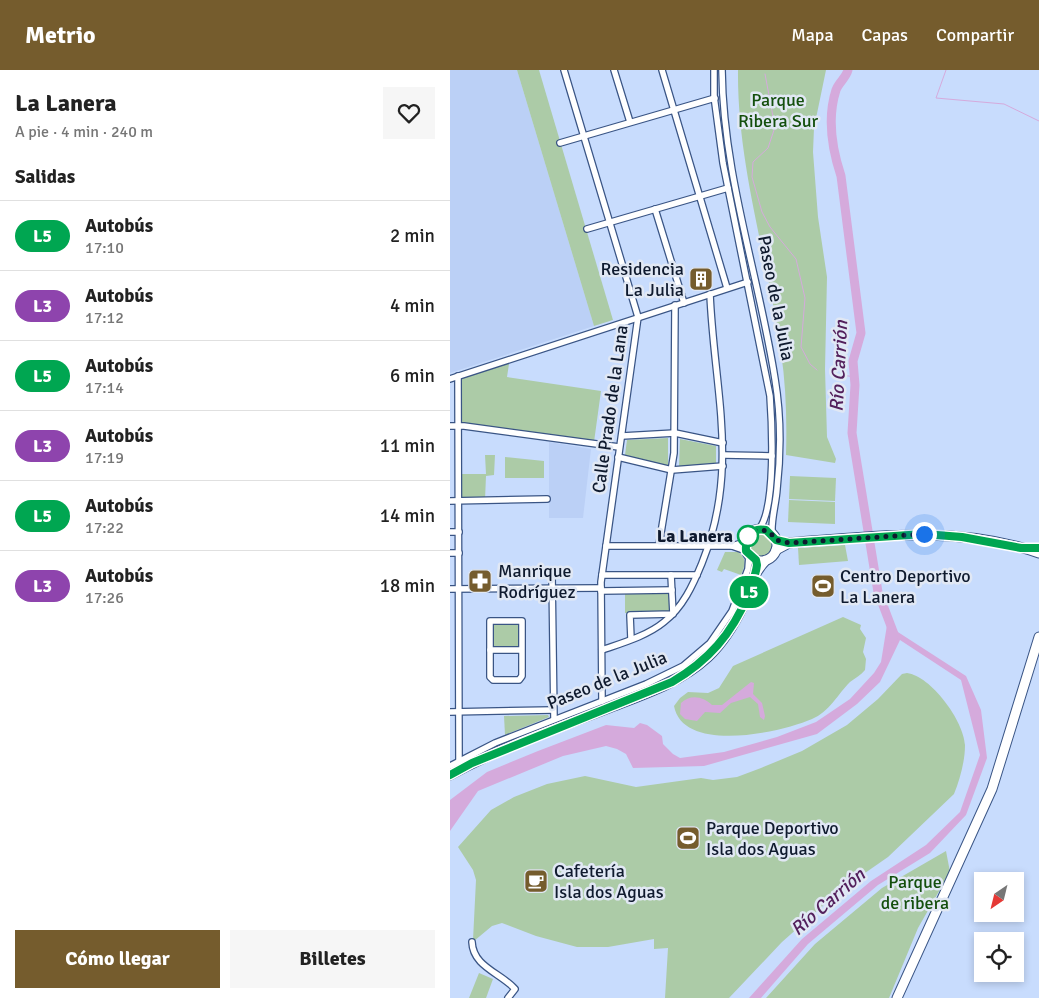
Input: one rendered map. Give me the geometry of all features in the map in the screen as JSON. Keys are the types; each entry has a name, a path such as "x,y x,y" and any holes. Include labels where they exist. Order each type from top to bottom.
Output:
{"street":[{"name":"Calle Prado de la Lana","path":"564,70 638,317 602,575 602,701"},
{"path":"614,70 630,122"},
{"path":"662,70 701,195 727,288"},
{"name":"Paseo de la Julia","path":"714,70 715,98 728,188 770,396 772,456 766,515 759,529"},
{"name":"Paseo de la Julia","path":"450,775 478,761 650,692 687,673 709,656 727,635 743,606 756,572 766,560 774,541 780,448 778,398 732,169 723,111 722,70"},
{"path":"560,143 715,98"},
{"path":"587,230 728,188"},
{"path":"656,209 684,302"},
{"path":"450,379 748,282"},
{"path":"602,650 662,624 673,614 686,598 697,575 718,517 724,455 710,294"},
{"path":"659,545 672,470 675,433 675,305"},
{"path":"458,376 459,761"},
{"path":"450,426 459,425 620,446"},
{"path":"622,436 675,433 723,443"},
{"path":"724,455 772,456"},
{"path":"618,458 672,470 723,466"},
{"path":"450,466 459,466"},
{"path":"450,500 547,499"},
{"path":"450,522 459,522"},
{"path":"749,552 750,533 759,529 774,541"},
{"path":"450,532 459,532"},
{"name":"Paseo de la Julia","path":"774,541 789,543 902,534 944,535 1023,548"},
{"path":"606,546 732,546 766,560"},
{"path":"1023,548 1039,548"},
{"path":"1023,548 1039,553"},
{"name":"Paseo de la Julia","path":"749,552 756,572"},
{"name":"Paseo de la Julia","path":"450,766 494,743 669,674 704,649 732,610 748,569 749,552"},
{"path":"450,553 459,553"},
{"path":"552,575 554,719"},
{"path":"602,575 697,575"},
{"path":"671,575 673,614"},
{"path":"450,589 672,590"},
{"path":"631,639 630,616 673,614"},
{"path":"490,621 522,621 522,676 519,680 493,680 490,677 490,650 490,621"},
{"path":"896,998 992,788 1039,637"},
{"path":"490,650 521,650"},
{"path":"450,712 553,710"},
{"path":"472,942 475,956 515,989 508,998"}],"shaded area":[{"path":"450,70 517,70 594,326 450,373"},
{"path":"549,442 591,449 583,518 549,518"},
{"path":"887,625 966,676 981,710 987,758 966,815 930,853 878,885 808,944 761,998 749,998 802,939 871,881 926,845 960,812 980,755 961,680 900,640 880,682 857,704 817,734 704,766 633,768 626,754 606,746 563,756 478,791 450,831 450,800 487,772 606,725 634,728 640,723 647,725 662,736 663,744 680,758 724,752 777,737 816,722 850,699 874,673 881,662"},
{"path":"751,682 754,683 753,694 762,703 764,720 760,717 758,704 750,697 731,703 720,713 705,712 697,721 685,719 680,714 681,703 688,698 701,698 712,705 722,705"}],"green space":[{"path":"517,70 539,70 613,320 594,326"},
{"name":"Parque Ribera Sur","path":"738,70 826,70 814,128 813,152 818,217 827,277 825,369 827,437 836,459 835,463 786,455 786,404 783,365 742,141"},
{"path":"507,360 509,364 507,377 601,391 594,442 459,425 458,376"},
{"path":"668,438 668,467 625,455 627,440"},
{"path":"680,439 716,446 716,463 679,467"},
{"path":"485,455 495,455 494,475 486,476 485,500 459,500 459,474 486,474"},
{"path":"505,457 544,461 544,478 505,478"},
{"path":"790,476 836,478 835,501 789,499"},
{"path":"789,500 835,502 835,524 788,522"},
{"path":"761,529 772,534 777,545 772,556 761,561 750,556 745,545 750,534"},
{"path":"845,545 848,561 799,565 798,548"},
{"path":"725,552 738,552 743,557 744,566 741,575 724,569 722,572 717,570"},
{"path":"669,593 669,612 625,613 625,594"},
{"path":"843,617 861,625 860,629 866,638 863,652 866,659 865,670 850,682 818,716 778,730 734,736 713,735 695,730 681,721 674,706 688,692 708,693 719,688 733,666"},
{"path":"493,623 519,623 518,646 493,646"},
{"name":"Parque Deportivo Isla dos Aguas","path":"907,673 926,682 936,691 953,712 959,724 965,745 960,776 954,794 888,857 842,889 782,942 729,998 665,998 668,948 654,949 654,939 608,947 577,947 536,936 502,923 492,926 473,940 476,880 473,870 458,847 491,810 514,797 547,784 585,776 636,787 701,778 713,780 737,777 802,751 847,725 878,699 902,674"},
{"path":"548,715 549,717 505,735 504,716"},
{"name":"Parque de ribera","path":"946,851 950,872 918,928 889,998 766,998 815,944 882,888"},
{"path":"479,973 493,979 486,998 469,998"}],"waterway":[{"name":"Río Carrión","path":"848,70 836,90 831,122 835,155 841,176 861,333 853,361 855,385 852,433 878,592 894,634 893,638"},
{"path":"946,70 936,98 1004,104 1039,121"},
{"path":"765,74 775,127 768,148 753,162 752,177 762,212 770,227 796,259 805,298 801,347 810,364 817,370"},
{"path":"842,375 855,377"}],"bus line":[{"name":"L5","path":"450,775 472,763 650,692 672,682 698,665 721,643 733,626 743,606 757,565 756,560 746,551 745,542 748,536 756,530 766,530 776,540 789,543 924,534 962,537 1021,548 1039,548"}],"place":[{"name":"Residencia La Julia","path":"701,279"},
{"name":"La Lanera","path":"748,536"},
{"name":"Manrique Rodríguez","path":"480,581"},
{"name":"Centro Deportivo La Lanera","path":"823,586"},
{"name":"Parque Deportivo Isla dos Aguas","path":"688,838"},
{"name":"Cafetería Isla dos Aguas","path":"536,881"}],"route":[{"path":"748,536 756,530 762,529 772,534 776,540 789,543 924,534"}]}
